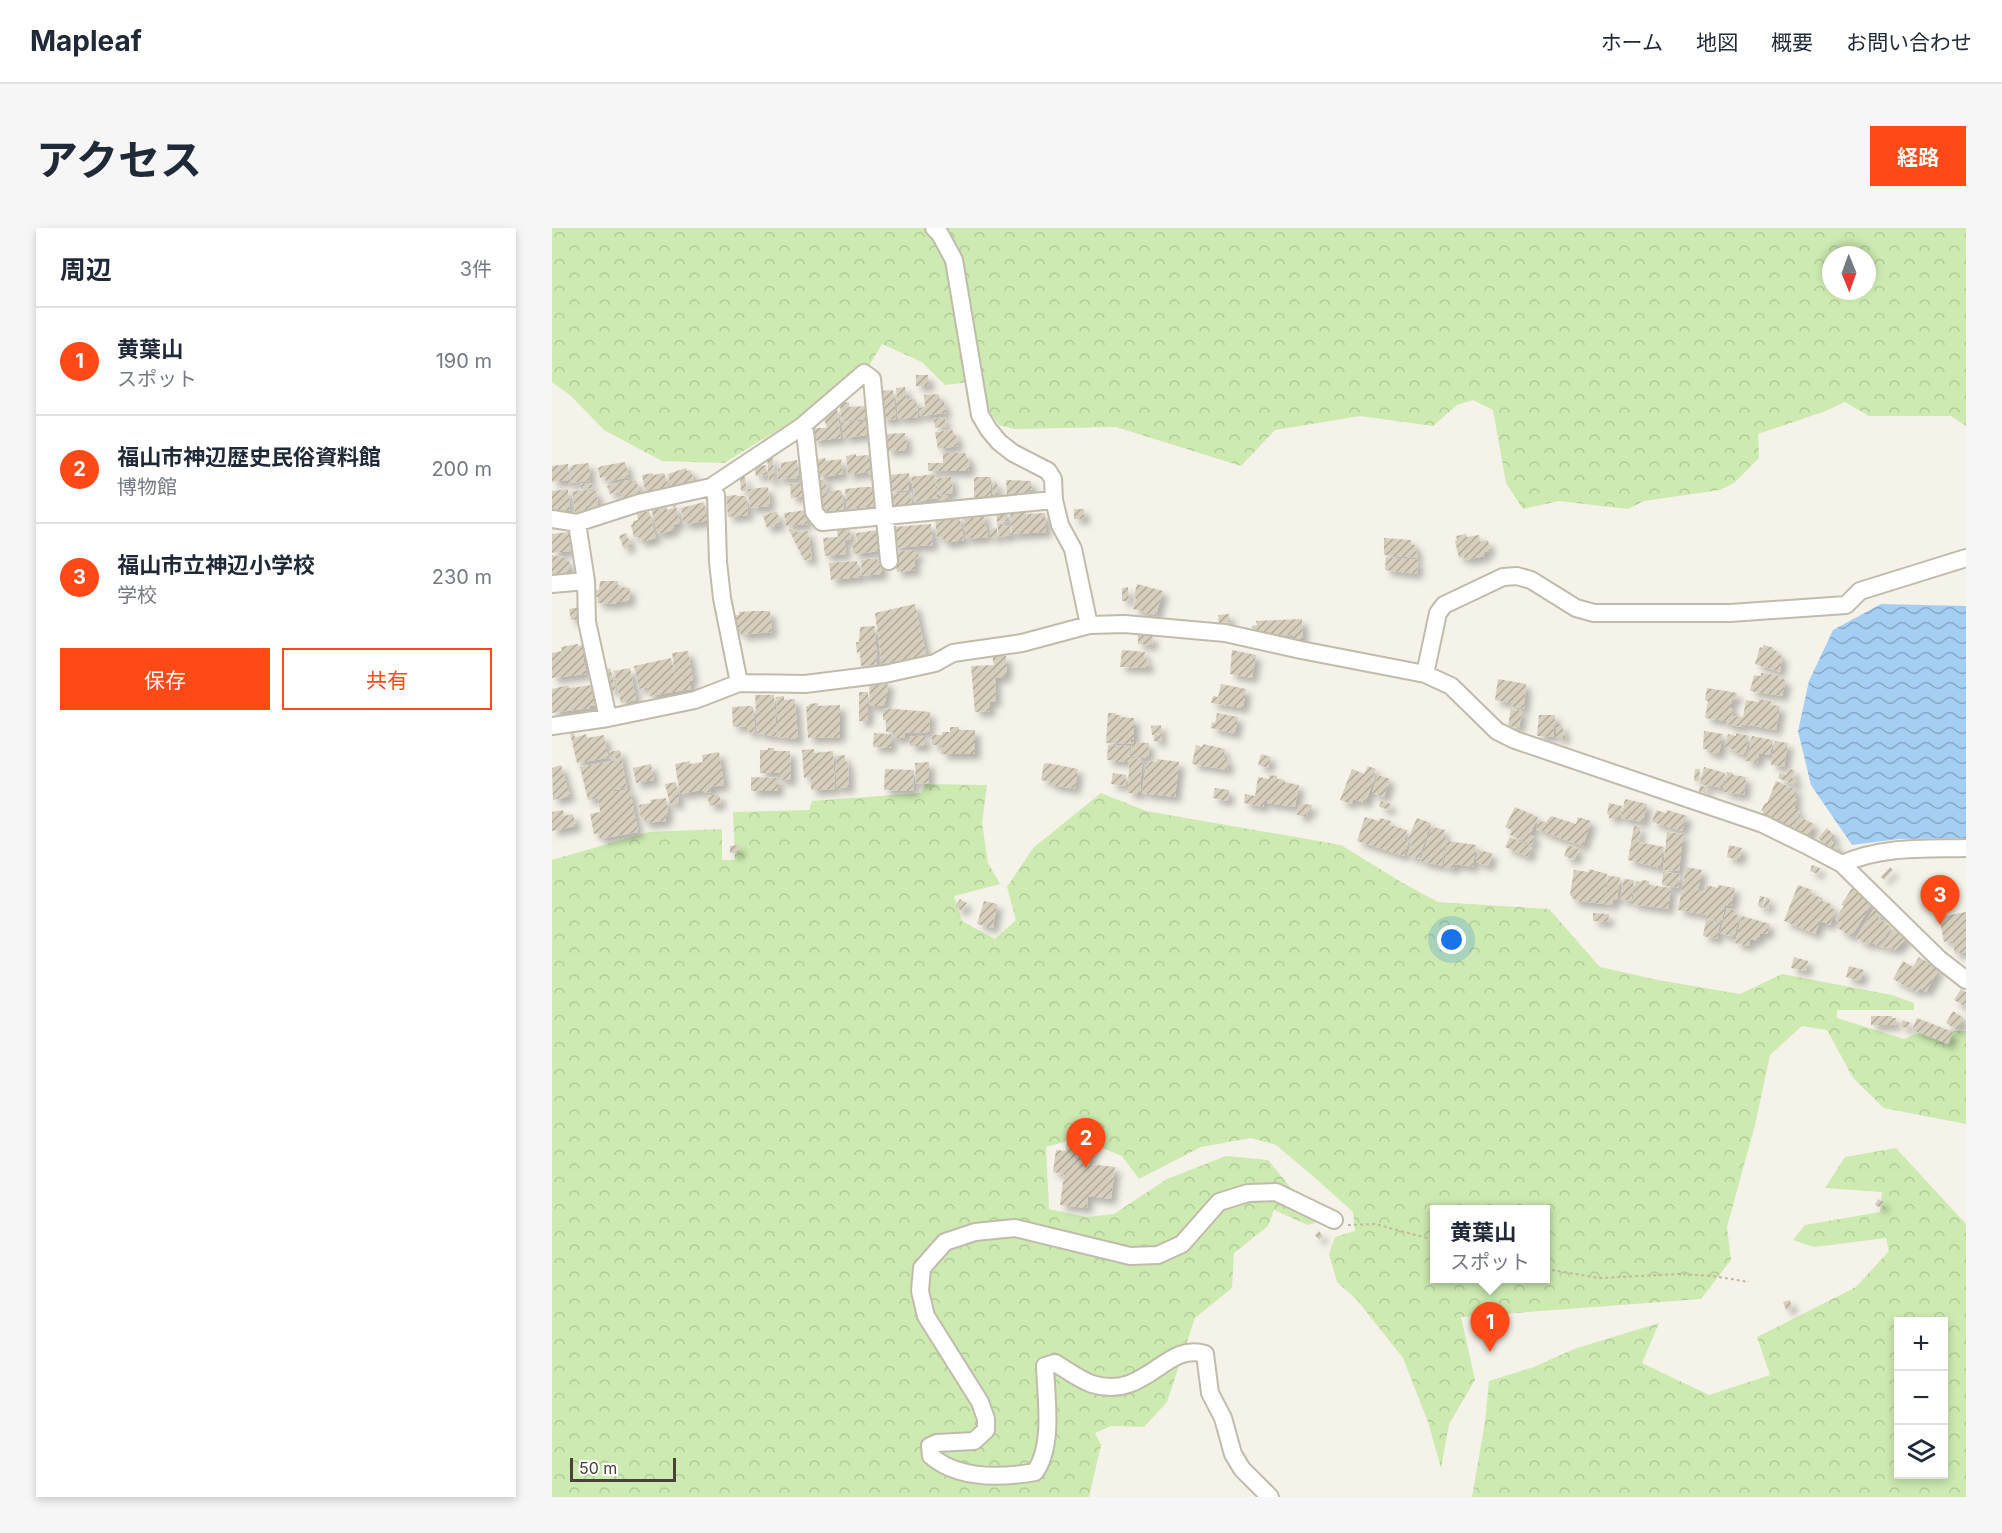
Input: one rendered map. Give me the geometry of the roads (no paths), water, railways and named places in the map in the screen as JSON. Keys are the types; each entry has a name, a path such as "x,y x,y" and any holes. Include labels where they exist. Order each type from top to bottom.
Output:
{"street":[{"path":"934,228 940,234 954,260 980,415 988,430 999,442 1013,453 1048,471 1053,479 1054,500 1060,525 1073,549 1089,625"},
{"path":"552,519 577,523 639,503 711,487 801,427 864,373 872,379 889,561"},
{"path":"801,427 805,432 814,512 822,522 1054,500"},
{"path":"711,487 716,495 718,562 722,598 739,683"},
{"path":"577,523 586,581 587,622 608,718"},
{"path":"1425,674 1438,613 1444,605 1503,578 1517,576 1531,580 1576,608 1594,613 1730,613 1846,605 1860,591 1966,558"},
{"path":"552,584 586,581"},
{"path":"552,726 608,718 695,700 739,683 805,684 885,674 935,663 953,653 1022,643 1089,625 1125,624 1225,633 1425,674 1451,686 1497,731 1515,740 1763,824 1842,864 1939,958 1966,980"},
{"path":"1842,864 1889,850 1966,848"},
{"path":"1270,1497 1242,1469 1233,1454 1223,1418 1210,1393 1205,1354 1194,1350 1180,1353 1137,1382 1124,1387 1092,1384 1055,1363 1045,1366 1047,1441 1040,1465 1035,1472 1011,1476 981,1476 942,1466 931,1456 930,1446 938,1443 974,1441 986,1430 986,1419 980,1402 926,1316 920,1291 922,1268 945,1242 975,1232 1015,1228 1130,1256 1158,1255 1182,1244 1218,1202 1248,1193 1276,1192 1334,1220"}],"water":[{"path":"1881,604 1966,606 1966,838 1899,839 1852,845 1811,785 1798,731 1809,681 1833,630"}],"place":[{"name":"福山市立神辺小学校","path":"1940,925"},
{"name":"福山市神辺歴史民俗資料館","path":"1086,1168"},
{"name":"黄葉山","path":"1490,1352"}]}
